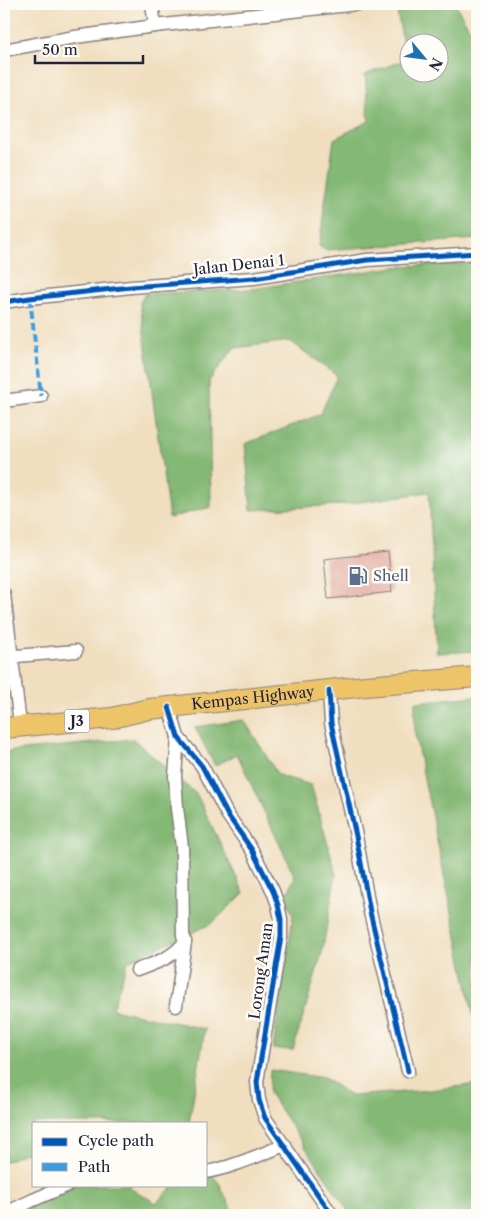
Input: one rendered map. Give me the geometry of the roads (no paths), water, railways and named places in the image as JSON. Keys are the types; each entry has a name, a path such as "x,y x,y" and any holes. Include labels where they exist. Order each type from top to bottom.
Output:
{"main road":[{"name":"Kempas Highway","path":"9,720 112,707 149,709 366,686 477,677"}],"street":[{"path":"152,4 155,26"},
{"path":"4,50 75,37 155,26 357,4"},
{"name":"Jalan Denai 1","path":"4,302 131,287 254,278 367,260 477,253"},
{"path":"4,401 41,396"},
{"path":"4,594 9,720"},
{"path":"8,657 76,650"},
{"path":"329,691 332,723 370,912 408,1071"},
{"name":"Lorong Aman","path":"169,706 178,737 202,766 227,814 252,850 278,905 281,919 281,937 256,1086 263,1114 332,1215"},
{"path":"176,1006 185,942 183,935 182,847 175,776 178,737"},
{"path":"137,970 165,959 178,950 185,942"},
{"path":"208,1172 244,1162 285,1145"},
{"path":"4,1214 66,1186"}],"place":[{"name":"Shell","path":"358,576"}]}
